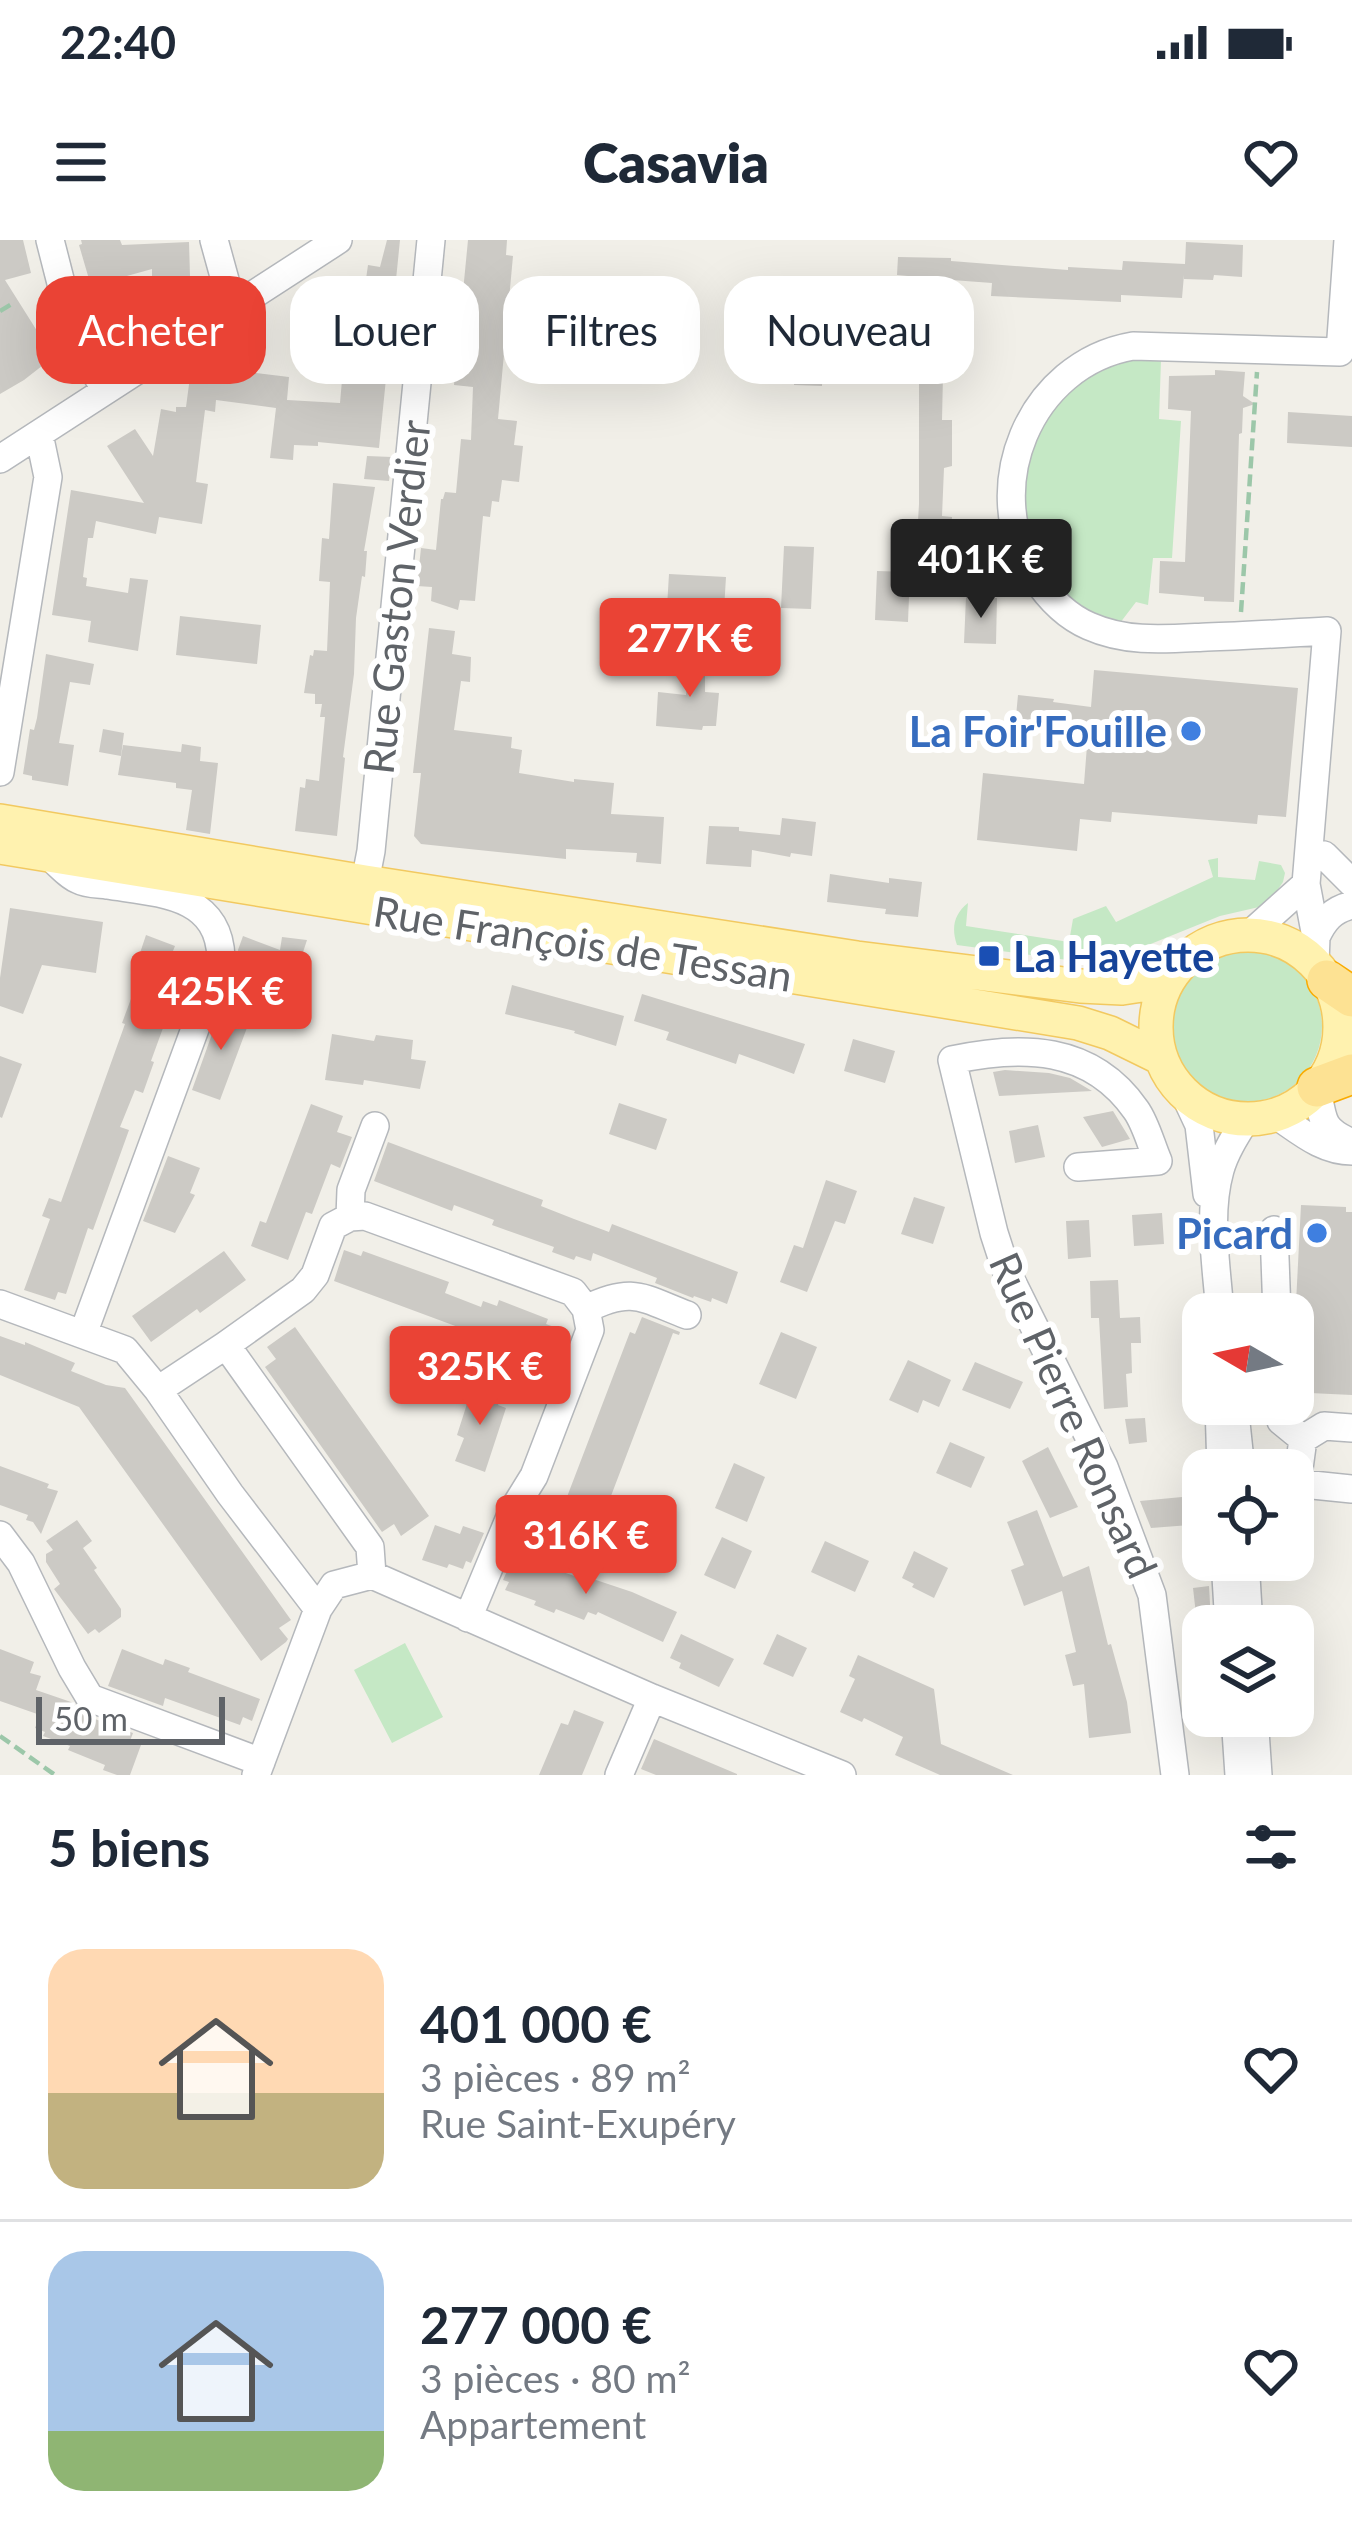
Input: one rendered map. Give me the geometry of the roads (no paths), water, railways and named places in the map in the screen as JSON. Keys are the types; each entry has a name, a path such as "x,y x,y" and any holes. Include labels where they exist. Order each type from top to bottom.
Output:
{"main road":[{"path":"0,820 857,958 1080,986 1122,988 1168,981"},
{"name":"Rue François de Tessan","path":"0,848 1078,1023 1161,1058"},
{"path":"1249,934 1285,942 1327,969 1338,1009 1339,1040 1332,1065 1335,1081 1292,1108 1261,1117 1224,1116 1203,1108 1171,1078 1161,1058 1158,1006 1168,981 1202,947 1225,938 1249,934"}],"street":[{"path":"50,240 76,342 106,390"},
{"path":"214,240 224,276"},
{"path":"266,287 338,240"},
{"name":"Rue Gaston Verdier","path":"365,882 431,240"},
{"path":"1327,969 1306,884 1340,630 1148,640 1115,636 1085,625 1044,591 1026,563 1010,504 1017,452 1036,412 1066,377 1109,350 1133,346 1346,353 1348,240"},
{"path":"0,459 115,384"},
{"path":"0,772 47,477 39,434"},
{"path":"1309,853 1324,855 1352,884"},
{"path":"49,856 78,880 172,896 196,906 210,918 221,940 221,958 83,1334"},
{"path":"1249,934 1306,884 1352,884"},
{"path":"1327,969 1323,921 1352,904"},
{"name":"Rue Pierre Ronsard","path":"1078,1167 1157,1161 1139,1113 1114,1083 1073,1060 1029,1050 952,1060 1006,1270 1104,1467 1152,1595 1175,1775"},
{"path":"1335,1081 1322,1115 1332,1134 1352,1147"},
{"path":"1186,1095 1199,1125 1219,1293"},
{"path":"1213,1215 1220,1169 1261,1117 1331,1149 1352,1147"},
{"path":"350,1217 351,1190 375,1126"},
{"path":"158,1390 303,1290 315,1275 333,1226 350,1217 365,1216 573,1292 586,1309 590,1330 534,1476 513,1510 469,1618"},
{"path":"1274,1230 1276,1293"},
{"path":"586,1309 613,1296 634,1295 687,1316"},
{"path":"0,1304 125,1350 317,1609"},
{"path":"226,1345 370,1547 372,1576"},
{"path":"1286,1425 1303,1439"},
{"path":"1301,1449 1303,1439 1324,1426 1352,1428"},
{"path":"1314,1485 1352,1489"},
{"path":"0,1535 21,1563 90,1698 259,1768 317,1609 334,1585 372,1576 842,1775"},
{"path":"619,1775 652,1698"},
{"path":"1236,1737 1239,1775"},
{"path":"1256,1737 1258,1775"}],"place":[{"name":"La Foir'Fouille","path":"1191,731"},
{"name":"La Hayette","path":"989,956"},
{"name":"Picard","path":"1317,1233"}]}
